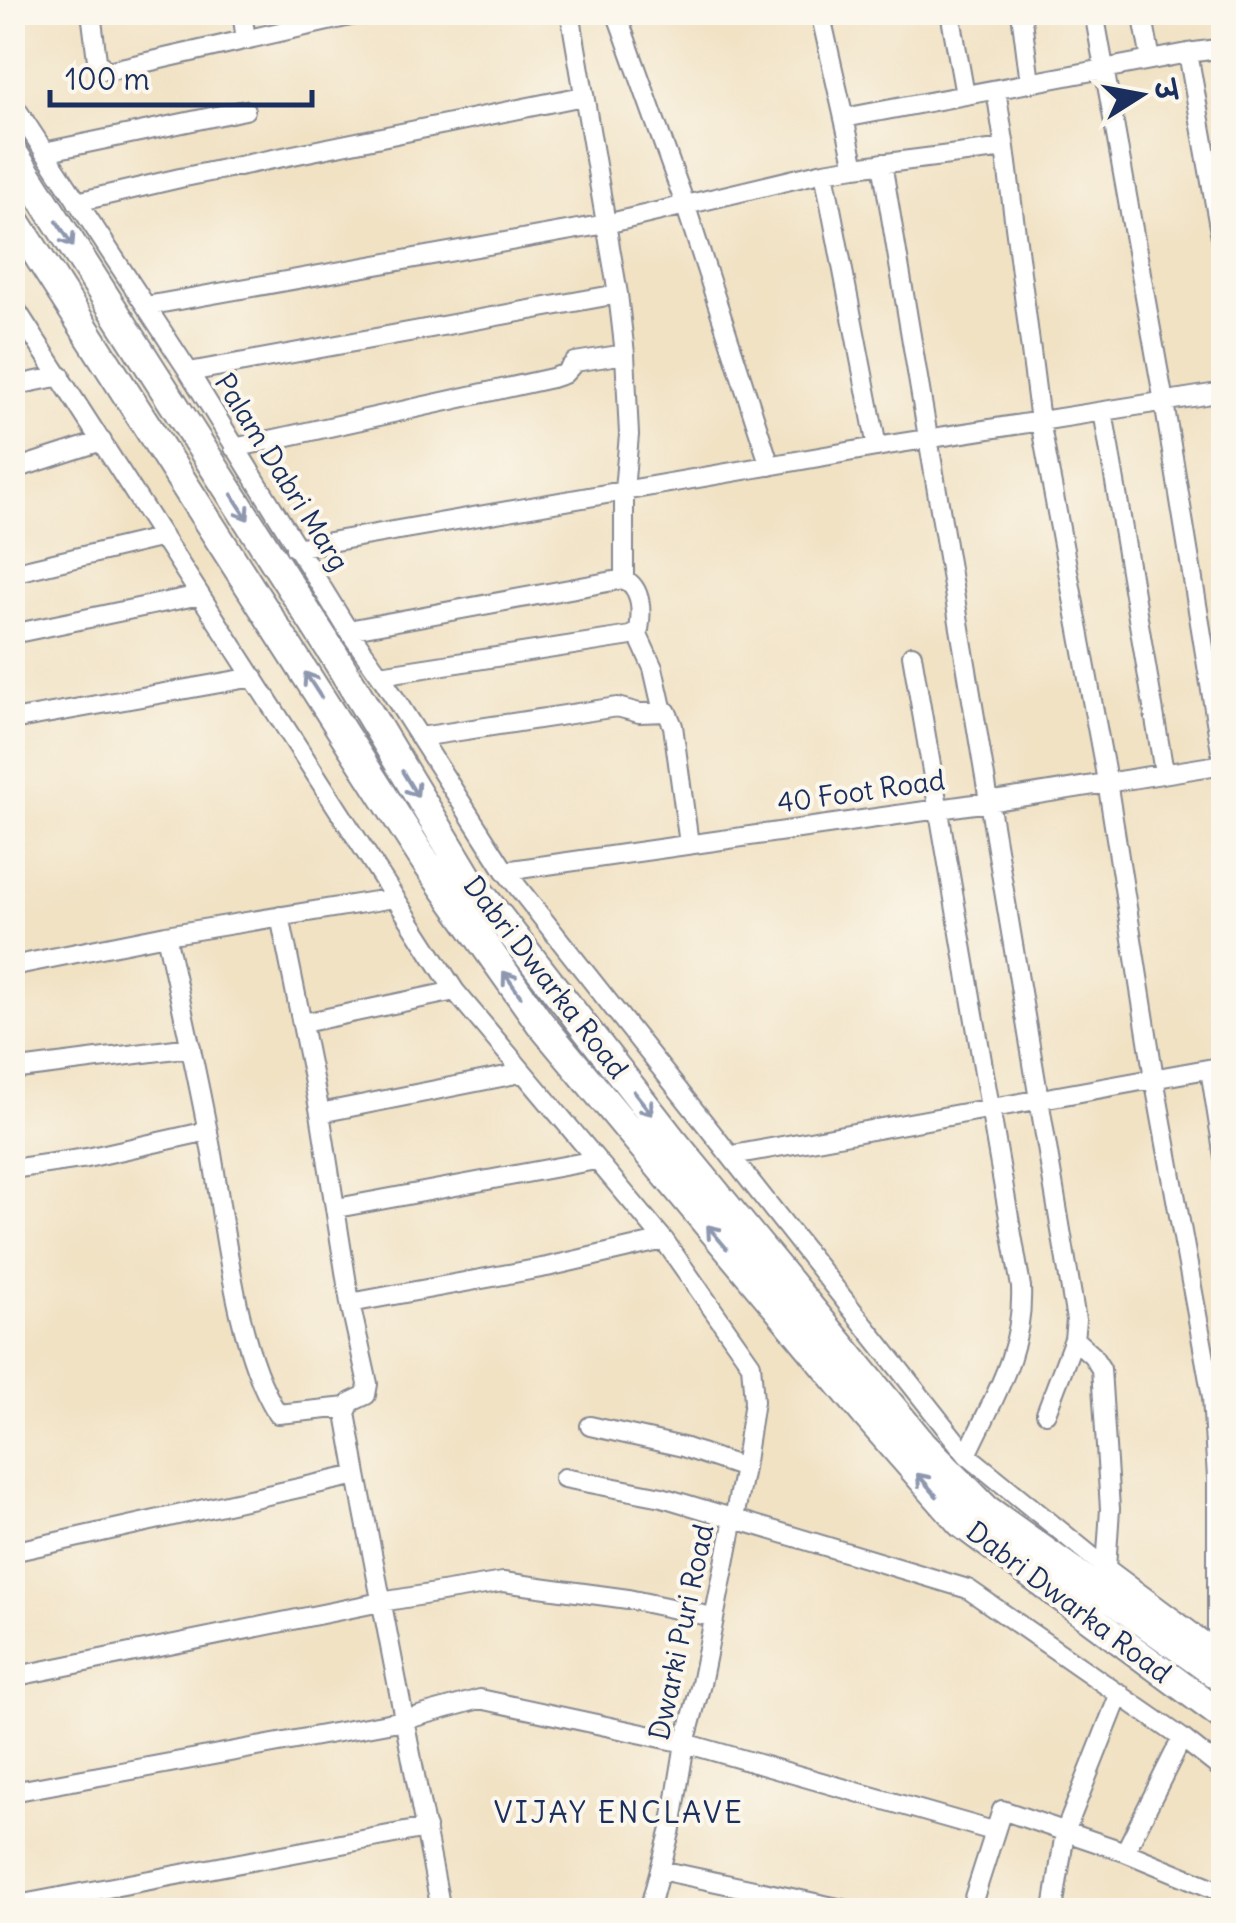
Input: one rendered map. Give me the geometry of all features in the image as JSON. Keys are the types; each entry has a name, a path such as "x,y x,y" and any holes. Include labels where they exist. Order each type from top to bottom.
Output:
{"main road":[{"name":"Dabri Dwarka Road","path":"12,151 334,655 466,876 672,1141 922,1444 986,1508 1224,1680"},
{"name":"Dabri Dwarka Road","path":"12,214 425,860 540,1023 961,1523 1224,1717"}],"street":[{"path":"91,12 97,60 104,70 368,12"},
{"path":"242,12 246,40"},
{"path":"570,12 618,294 624,354 629,435 624,490 624,580"},
{"path":"616,12 686,207 770,466"},
{"path":"820,12 856,167"},
{"path":"950,12 965,96"},
{"path":"1021,12 1030,83"},
{"path":"1094,12 1164,402 1223,766"},
{"path":"1142,12 1151,60"},
{"path":"844,118 1224,48"},
{"path":"1188,53 1224,254"},
{"path":"996,90 1040,421 1107,780 1154,1078 1212,1397 1220,1654"},
{"path":"77,202 583,96"},
{"name":"Palam Dabri Marg","path":"12,102 505,871 967,1455 1220,1654"},
{"path":"44,152 245,110"},
{"path":"146,306 606,224 824,172 1004,148"},
{"path":"882,163 1076,1320 1074,1339 1046,1412"},
{"path":"824,172 877,447"},
{"path":"188,372 618,294"},
{"path":"12,303 455,992 664,1240 547,1267 350,1303"},
{"path":"234,448 552,378 564,374 575,362 624,354"},
{"path":"12,386 62,376"},
{"path":"295,548 877,447 1224,392"},
{"path":"1103,412 1164,772"},
{"path":"12,470 102,441"},
{"path":"12,572 163,538"},
{"path":"348,630 624,580 634,584 637,592 637,633 653,668 663,712"},
{"path":"12,634 200,595"},
{"path":"380,675 637,633"},
{"path":"912,654 1021,1287 1023,1318 1017,1346 967,1455"},
{"path":"12,720 254,677"},
{"path":"420,737 617,707 639,713 663,712 670,715 673,726 689,844"},
{"name":"40 Foot Road","path":"505,871 1223,766"},
{"path":"12,966 166,935 394,898"},
{"path":"166,935 208,1131 241,1317 272,1405 278,1414 347,1407 368,1390 320,1112 280,916"},
{"path":"302,1023 455,992"},
{"path":"12,1070 191,1047"},
{"path":"732,1156 1217,1067 1224,1156"},
{"path":"320,1112 521,1073"},
{"path":"12,1169 87,1158 208,1131"},
{"path":"337,1208 596,1160"},
{"name":"Dwarki Puri Road","path":"651,1910 671,1828 684,1743 701,1684 754,1402 751,1364 664,1240"},
{"path":"1074,1339 1101,1369 1110,1524 1106,1568"},
{"path":"347,1407 441,1910"},
{"path":"590,1426 684,1447 744,1468"},
{"path":"12,1552 357,1476"},
{"path":"564,1478 662,1498 968,1589 1120,1693 1224,1771"},
{"path":"12,1677 382,1602 502,1582 628,1599 714,1617"},
{"path":"1053,1910 1065,1832 1120,1693"},
{"path":"12,1792 404,1720 480,1700 534,1708 684,1743 993,1832"},
{"path":"1125,1852 1182,1738"},
{"path":"970,1910 1002,1810 1125,1852 1224,1893"},
{"path":"12,1906 426,1828"},
{"path":"660,1870 848,1910"}],"district":[{"name":"VIJAY ENCLAVE","path":"619,1812"}]}
